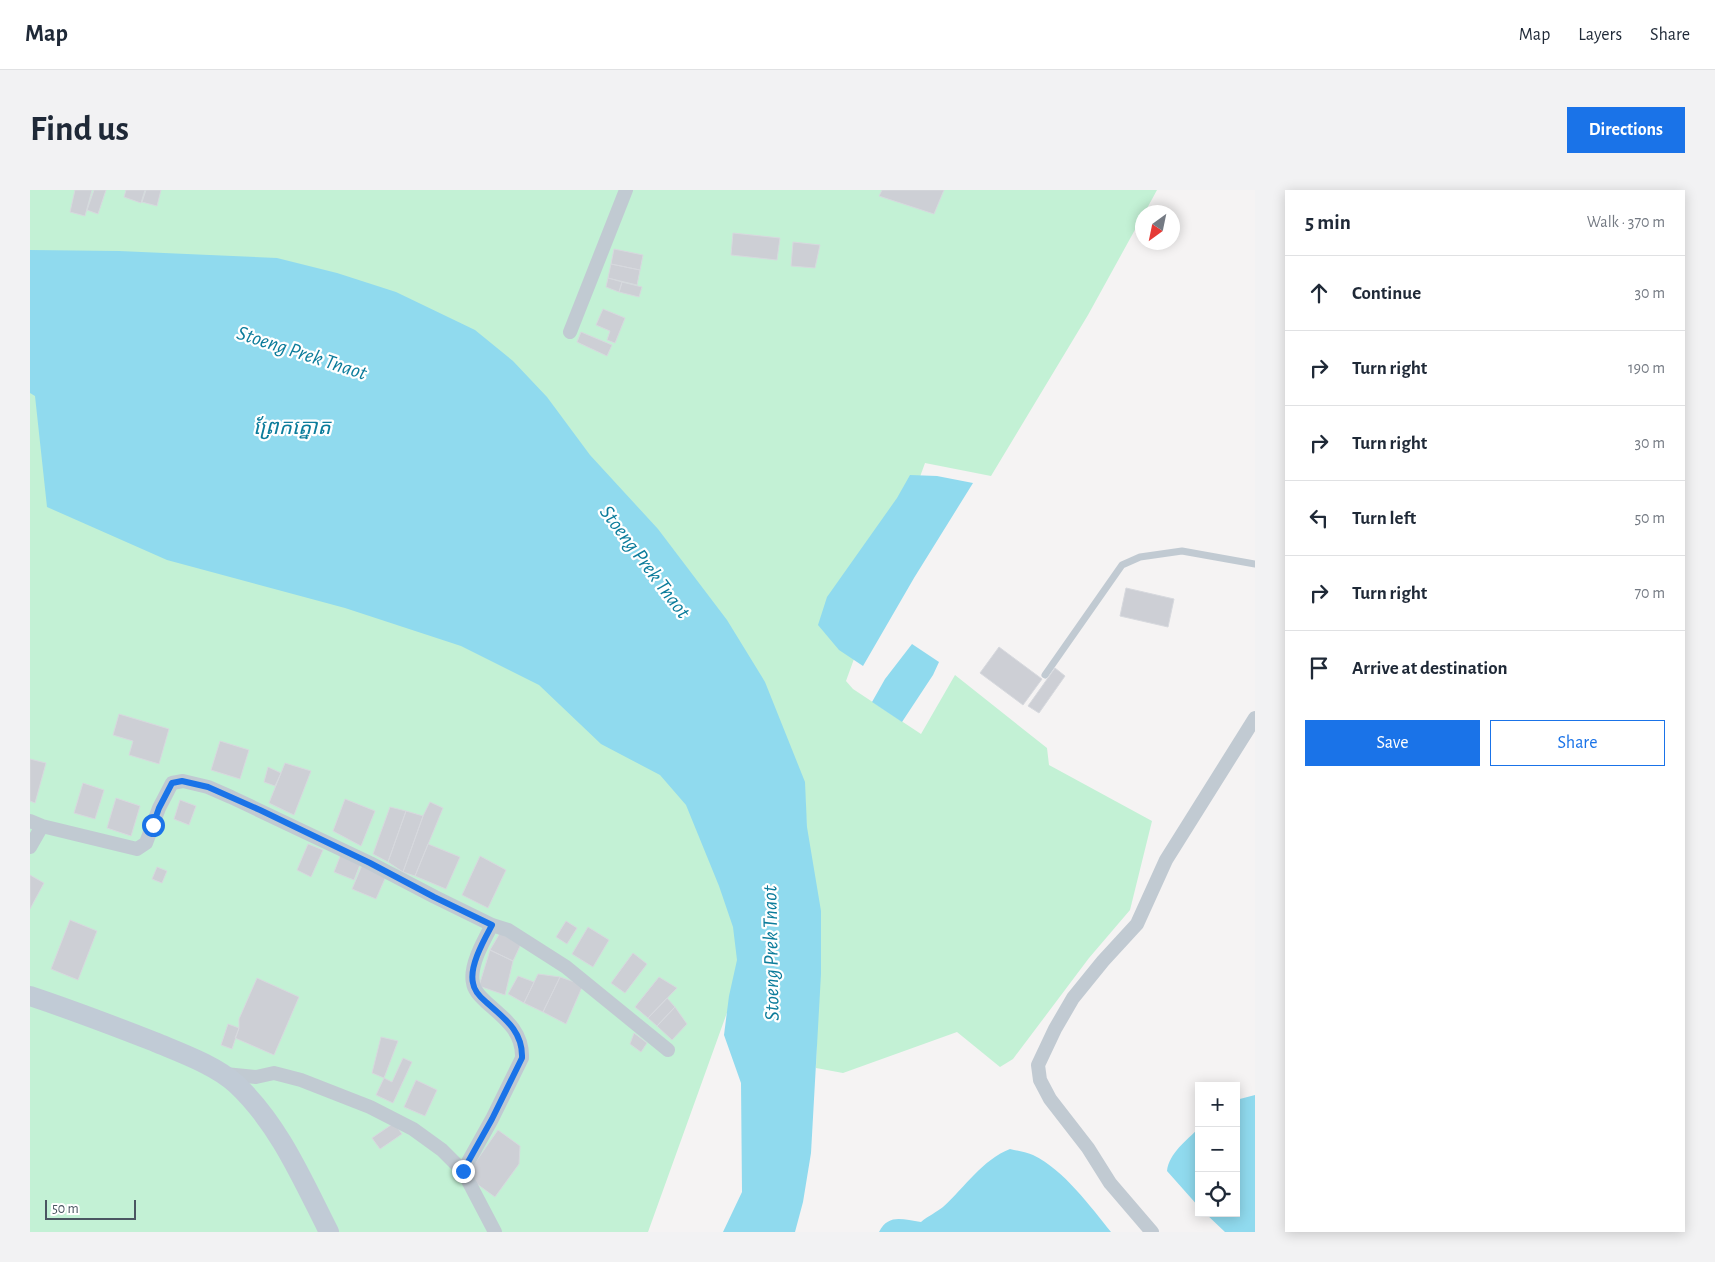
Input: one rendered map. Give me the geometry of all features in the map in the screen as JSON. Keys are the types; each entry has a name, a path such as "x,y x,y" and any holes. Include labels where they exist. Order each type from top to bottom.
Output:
{"main road":[{"path":"30,996 190,1056 236,1084 264,1115 290,1156 329,1232"}],"street":[{"path":"570,332 626,190"},
{"path":"1152,1232 1137,1212 1110,1183 1088,1148 1050,1099 1040,1080 1038,1065 1055,1029 1073,998 1103,960 1137,924 1166,860 1255,718"},
{"path":"30,848 36,824 137,849 146,843 159,808 172,783 182,781 208,787 370,863 492,925 508,930 566,967 668,1050"},
{"path":"463,1171 492,1119 522,1058 520,1039 514,1028 477,993 472,983 477,957 492,925"},
{"path":"222,1074 256,1077 274,1073 301,1080 370,1107 413,1129 442,1150 463,1171 494,1232"}],"lane":[{"path":"1046,675 1122,565 1140,557 1182,551 1255,564"}],"green space":[{"path":"30,190 1157,190 1149,205 1135,205 1135,230 1088,315 991,476 925,463 846,681 853,689 921,734 955,675 1047,748 1049,765 1152,821 1130,910 1089,958 1013,1059 1000,1067 957,1032 843,1073 816,1068 817,1029 805,796 648,1232 30,1232"}],"water":[{"name":"ព្រែកត្នោត","path":"30,250 119,251 277,258 337,273 396,292 475,330 513,361 547,397 590,455 658,529 727,620 765,682 805,782 807,827 821,911 821,974 811,1153 803,1202 795,1232 723,1232 742,1192 741,1083 724,1035 729,996 737,960 733,927 719,886 686,805 660,775 601,744 539,685 461,646 345,608 167,560 47,507 35,396 30,393"},
{"path":"910,475 937,476 973,483 914,578 863,666 839,650 818,625 827,597 897,498"},
{"path":"912,644 939,662 933,675 902,722 872,702 885,679"},
{"path":"1255,1095 1255,1232 1225,1232 1209,1217 1240,1217 1240,1099"},
{"path":"1195,1132 1195,1202 1167,1171 1171,1158"},
{"path":"1010,1149 1033,1155 1066,1179 1111,1232 879,1232 887,1222 892,1220 902,1219 921,1222 943,1207 982,1167"}],"building":[{"path":"75,190 92,190 85,216 70,212"},
{"path":"94,190 106,190 98,214 87,210"},
{"path":"126,190 145,190 141,203 124,197"},
{"path":"146,190 161,190 157,206 142,202"},
{"path":"882,190 944,190 934,214 879,196"},
{"path":"733,233 780,238 777,260 731,255"},
{"path":"793,242 820,245 815,268 791,266"},
{"path":"614,249 643,255 640,270 611,264"},
{"path":"611,264 640,270 637,285 608,278"},
{"path":"608,278 622,282 619,292 606,287"},
{"path":"622,282 642,287 639,297 619,292"},
{"path":"603,309 625,318 615,343 607,340 610,331 596,325"},
{"path":"581,332 612,345 607,356 577,342"},
{"path":"1126,588 1174,599 1168,627 1120,616"},
{"path":"999,647 1042,679 1023,705 980,673"},
{"path":"1055,668 1065,676 1039,713 1028,706"},
{"path":"119,714 169,729 159,764 129,755 133,741 113,735"},
{"path":"220,741 249,750 240,779 211,770"},
{"path":"30,759 46,763 35,803 30,801"},
{"path":"285,763 311,771 294,815 269,803"},
{"path":"268,767 281,773 275,786 264,782"},
{"path":"83,783 104,790 95,819 74,813"},
{"path":"116,798 140,806 131,836 107,828"},
{"path":"345,799 375,811 361,846 333,831"},
{"path":"180,800 196,806 189,825 174,819"},
{"path":"430,802 443,808 415,876 403,872"},
{"path":"390,807 406,811 388,862 373,854"},
{"path":"406,811 423,816 403,872 388,862"},
{"path":"308,844 323,850 311,877 297,870"},
{"path":"428,844 460,857 446,889 415,876"},
{"path":"341,854 361,862 354,880 334,872"},
{"path":"480,856 506,870 488,908 462,895"},
{"path":"363,863 387,874 376,899 352,889"},
{"path":"157,867 167,871 162,883 152,879"},
{"path":"30,875 44,883 30,909"},
{"path":"70,920 97,931 78,980 51,969"},
{"path":"566,921 577,928 567,944 556,937"},
{"path":"588,927 609,940 593,967 572,954"},
{"path":"500,933 521,944 513,961 490,950"},
{"path":"490,950 513,961 505,995 479,986"},
{"path":"633,953 647,964 625,993 611,983"},
{"path":"538,974 560,977 543,1012 524,1003"},
{"path":"518,976 534,982 524,1003 508,994"},
{"path":"560,977 583,985 566,1024 543,1012"},
{"path":"659,977 677,988 648,1018 635,1007"},
{"path":"257,978 299,997 274,1055 235,1038 239,1028 239,1019"},
{"path":"667,998 675,1007 657,1026 648,1018"},
{"path":"675,1007 687,1024 672,1040 657,1026"},
{"path":"228,1024 239,1028 232,1049 221,1045"},
{"path":"634,1033 647,1043 641,1052 630,1044"},
{"path":"381,1037 398,1041 384,1078 372,1073"},
{"path":"403,1058 412,1062 393,1103 376,1095 384,1078 392,1082"},
{"path":"416,1080 437,1090 425,1116 404,1107"},
{"path":"394,1123 402,1134 380,1149 372,1138"},
{"path":"498,1130 520,1146 519,1164 495,1197 466,1176"}],"route":[{"path":"153,825 159,808 172,783 182,781 208,787 321,839 492,925 484,938 477,957 472,983 477,993 514,1028 520,1039 522,1058 492,1119 463,1171"}],"water label":[{"name":"Stoeng Prek Tnaot","path":"302,353"},
{"name":"Stoeng Prek Tnaot","path":"645,562"},
{"name":"Stoeng Prek Tnaot","path":"771,953"}]}
